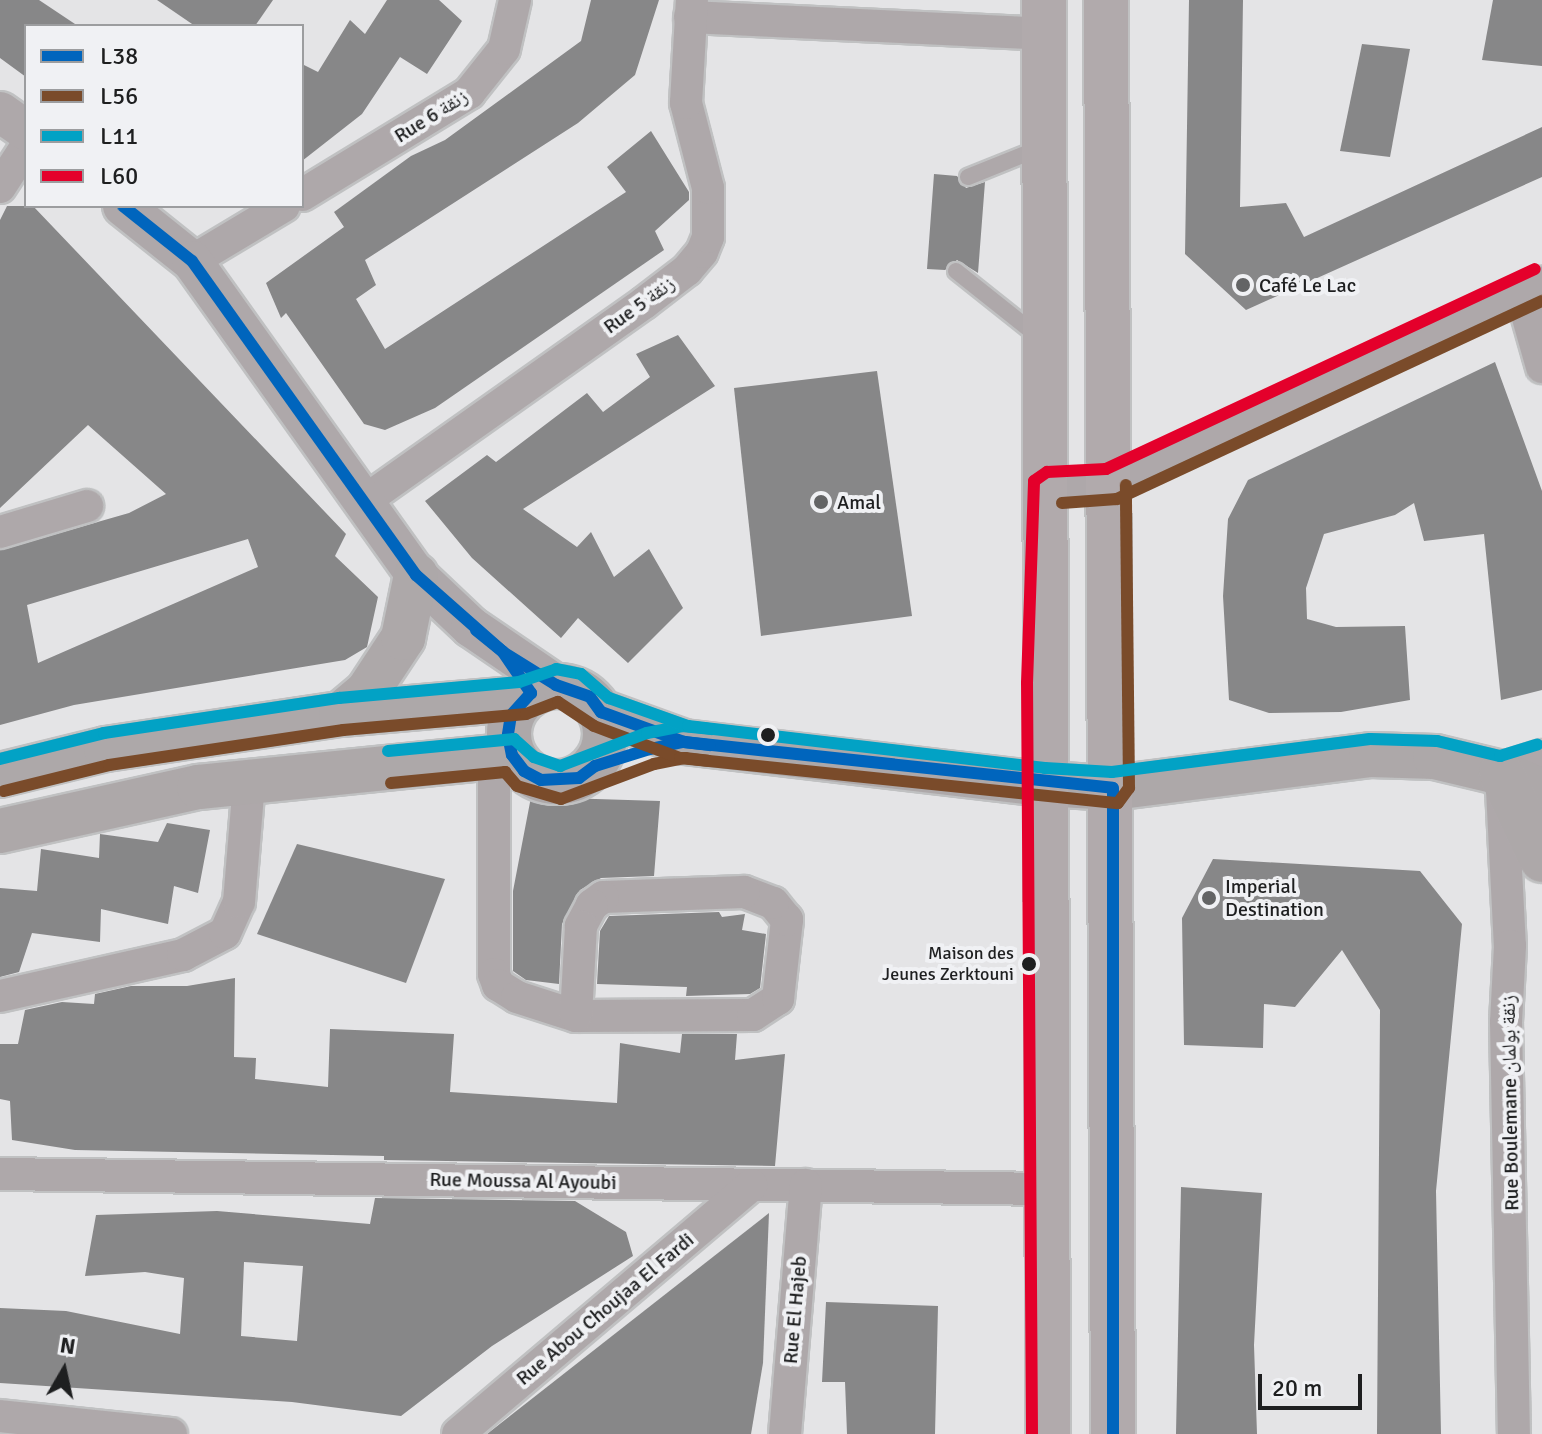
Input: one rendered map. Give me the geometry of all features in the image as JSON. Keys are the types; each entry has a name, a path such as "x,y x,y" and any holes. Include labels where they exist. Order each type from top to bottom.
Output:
{"main road":[{"path":"1106,0 1113,788 1113,1434"},
{"path":"1044,17 1045,342 1049,488 1044,784 1048,1434"},
{"path":"341,714 368,691 403,638 416,575"},
{"path":"503,756 511,715 537,692"},
{"path":"0,775 106,749 341,714 537,692 582,693 601,712 684,742 1044,784 1113,788 1371,755 1435,757 1501,773 1542,791"},
{"path":"595,766 604,749 601,712"},
{"path":"0,831 104,806 249,782 503,756 541,780 560,783 595,766 684,742"},
{"path":"1501,773 1542,860"}],"street":[{"name":"Rue 6 زنقة","path":"304,194 469,93 504,49 515,0"},
{"path":"691,8 1044,17"},
{"name":"Rue 5 زنقة","path":"363,502 644,303 687,270 702,252 710,211 686,103 691,8"},
{"path":"0,112 24,129"},
{"path":"0,187 24,150"},
{"path":"126,208 192,261 416,575 503,652 537,692"},
{"path":"192,261 281,208"},
{"path":"1049,488 1110,485 1532,288 1542,367"},
{"path":"0,532 87,506"},
{"path":"503,756 494,974 498,985 529,1004 576,1016 753,1015 778,999 787,920 773,903 744,892 603,897 592,905 581,926 576,1016"},
{"path":"1501,773 1542,760"},
{"name":"Rue Boulemane زنقة بولمان","path":"1501,773 1510,946 1506,1022 1514,1434"},
{"path":"0,996 183,955 225,933 239,902 249,782"},
{"name":"Rue Moussa Al Ayoubi","path":"0,1174 1046,1189"},
{"name":"Rue Abou Choujaa El Fardi","path":"458,1434 752,1185"},
{"name":"Rue El Hajeb","path":"785,1434 806,1185"},
{"path":"0,1416 171,1434"}],"lane":[{"path":"968,177 1045,146"},
{"path":"956,271 1045,342"}],"building":[{"path":"0,0 39,0 75,24 24,24 24,76 0,58"},
{"path":"157,0 273,0 256,24 192,24"},
{"path":"387,0 439,0 462,21 427,74 400,57 362,114 304,159 304,65 318,72 350,20 365,34"},
{"path":"591,0 659,0 635,75 578,123 365,260 376,285 356,299 385,349 626,192 607,167 651,131 689,192 689,200 655,231 664,250 435,408 385,430 364,424 286,313 281,318 266,283 344,227 334,212 411,156 445,140 581,41"},
{"path":"1189,0 1243,0 1240,207 1286,203 1304,237 1542,127 1542,177 1246,310 1185,254"},
{"path":"1493,0 1542,0 1542,66 1482,60"},
{"path":"1362,44 1410,49 1390,157 1340,151"},
{"path":"934,174 957,176 966,188 985,182 978,273 957,260 945,270 927,269"},
{"path":"7,206 24,206 35,208 346,534 335,556 378,597 367,647 345,660 74,705 0,725 0,550 129,513 166,494 88,425 0,508 0,220","holes":["248,539 258,567 38,663 27,605"]},
{"path":"678,335 715,386 523,509 577,547 591,532 614,577 649,549 683,608 628,663 578,618 561,638 472,558 425,501 487,455 496,462 587,393 603,412 650,377 636,354"},
{"path":"1495,362 1542,491 1542,690 1501,700 1484,534 1424,541 1414,503 1395,515 1324,534 1306,588 1307,619 1336,627 1405,626 1410,700 1341,712 1269,713 1229,700 1223,596 1228,519 1248,480"},
{"name":"Amal","path":"877,371 912,616 761,636 734,388"},
{"path":"531,797 660,801 654,876 601,878 580,890 562,924 559,984 526,980 513,971 513,891"},
{"path":"167,823 210,830 198,893 174,886 168,924 101,909 100,942 32,933 19,972 0,977 0,888 37,891 41,849 99,858 100,834 158,842"},
{"path":"297,844 445,879 406,983 257,934"},
{"path":"1213,859 1420,871 1462,924 1436,1191 1441,1434 1377,1434 1380,1010 1342,950 1295,1007 1264,1004 1263,1048 1184,1045 1182,918"},
{"path":"719,912 722,917 745,914 742,930 766,934 760,988 750,994 686,996 687,987 597,984 600,931 609,916"},
{"path":"235,978 234,1057 256,1058 255,1079 328,1087 330,1029 454,1034 450,1092 617,1103 620,1043 680,1053 682,1034 737,1034 735,1060 785,1054 775,1166 384,1160 384,1156 75,1150 12,1140 10,1101 0,1099 0,1044 18,1044 25,1010 62,1002 94,1004 95,994 131,986 187,986"},
{"path":"1181,1187 1262,1193 1254,1345 1257,1434 1176,1434"},
{"path":"375,1198 575,1201 626,1232 633,1256 492,1346 401,1416 292,1402 0,1383 0,1308 66,1311 180,1334 184,1278 145,1272 85,1276 96,1215 217,1211 370,1224","holes":["244,1262 303,1266 297,1341 241,1336"]},
{"path":"769,1213 763,1363 751,1434 487,1434"},
{"path":"826,1302 938,1306 935,1434 847,1434 845,1382 822,1382"}],"transit line":[{"name":"L38","path":"126,208 192,261 416,575 503,652 556,685 590,697 601,712 684,742 1113,788 1113,1434"},
{"name":"L60","path":"1032,1434 1027,683 1034,481 1047,472 1106,469 1535,269"},
{"name":"L56","path":"1062,503 1117,499 1542,301"},
{"name":"L56","path":"4,791 109,765 343,730 526,714 558,702 594,726 680,758 1118,803 1129,788 1126,485"},
{"name":"L38","path":"476,630 503,652 531,693 511,715 508,735 512,755 524,771 541,780 579,778 595,766 650,749 684,742 710,745"},
{"name":"L11","path":"0,759 104,733 339,698 519,682 556,669 581,674 609,698 688,726 1045,768 1112,772 1370,739 1437,741 1500,756 1537,745"},
{"name":"L11","path":"388,751 514,739 534,757 560,766 647,733 682,726 712,729"},
{"name":"L56","path":"391,783 505,772 517,786 561,799 654,764 685,758 708,761"}],"place":[{"name":"Café Le Lac","path":"1243,285"},
{"name":"Amal","path":"821,502"},
{"name":"Imperial Destination","path":"1209,898"},
{"name":"Maison des Jeunes Zerktouni","path":"1029,964"}]}
